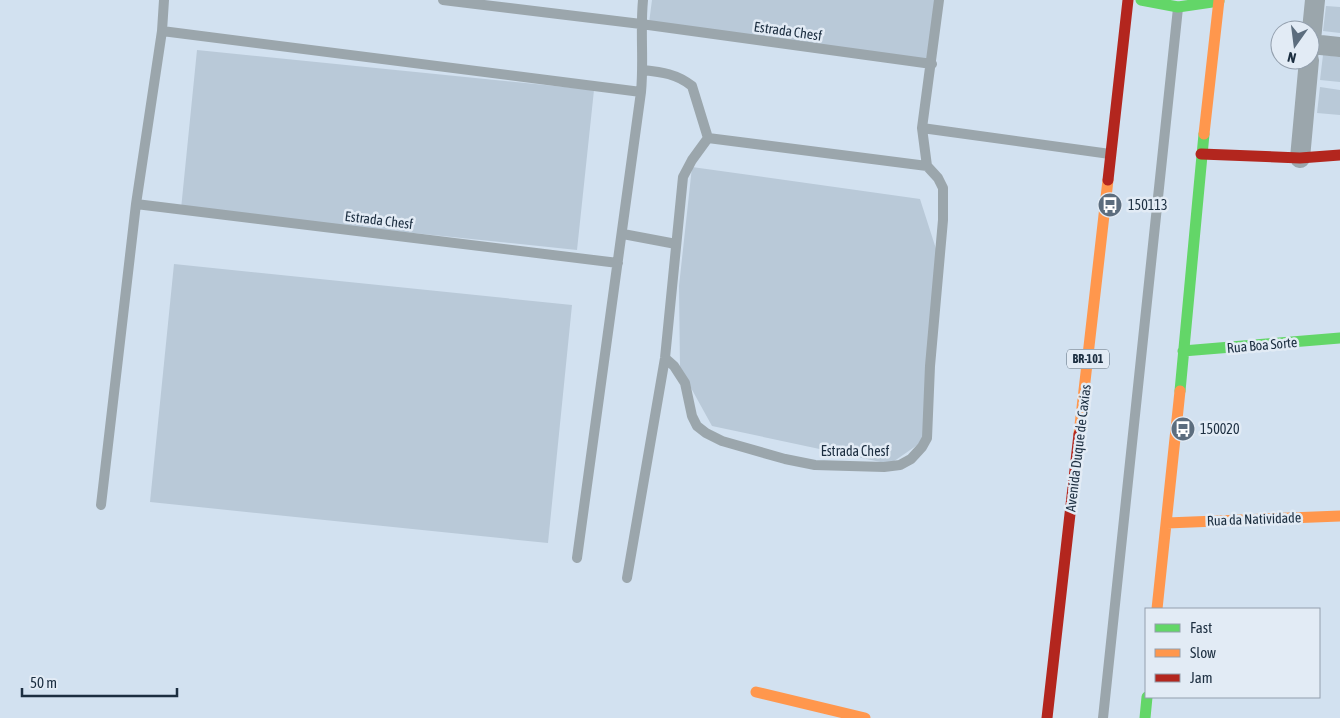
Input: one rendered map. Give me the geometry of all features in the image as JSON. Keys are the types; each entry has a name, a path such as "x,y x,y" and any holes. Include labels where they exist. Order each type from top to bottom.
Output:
{"main road":[{"name":"Avenida Duque de Caxias","path":"1047,718 1128,0"},
{"path":"1141,0 1178,3 1219,1 1157,608"},
{"path":"1202,154 1300,158 1340,156"},
{"name":"Rua Boa Sorte","path":"1183,352 1340,338"},
{"name":"Rua da Natividade","path":"1167,523 1340,516"},
{"path":"756,692 865,718"},
{"path":"1145,718 1147,698"}],"street":[{"path":"1312,20 1314,0"},
{"path":"1320,45 1340,47"},
{"path":"1300,158 1308,70"}],"lane":[{"path":"101,504 136,204 162,31 164,0"},
{"name":"Estrada Chesf","path":"443,0 641,24 932,64"},
{"path":"578,558 641,92 643,70 641,24 644,0"},
{"name":"Estrada Chesf","path":"665,358 674,366 685,383 692,416 697,426 722,441 785,459 815,465 884,467 900,465 911,459 922,447 927,438 930,366 943,220 943,188 938,178 927,166 922,128 939,0"},
{"path":"1103,718 1178,3"},
{"path":"162,31 641,92"},
{"path":"643,70 669,73 685,80 692,86 708,138"},
{"path":"922,128 1111,154"},
{"path":"708,138 927,166"},
{"path":"627,578 665,358 683,177 692,160 708,138"},
{"name":"Estrada Chesf","path":"136,204 618,263"},
{"path":"622,234 676,244"}],"building":[{"path":"652,0 935,0 929,60 649,23"},
{"path":"1326,6 1340,7 1340,33 1323,31"},
{"path":"197,50 594,90 577,250 181,209"},
{"path":"1323,55 1340,57 1340,82 1320,80"},
{"path":"1320,87 1340,90 1340,115 1317,113"},
{"path":"692,167 920,199 937,252 926,439 890,464 712,426 680,368 679,286"},
{"path":"174,264 572,305 548,543 150,502"}],"traffic: fast":[{"path":"1141,0 1178,7 1219,1"},
{"path":"1180,391 1204,134"},
{"path":"1183,351 1340,338"},
{"path":"1145,718 1147,698"}],"traffic: slow":[{"path":"1204,134 1219,0"},
{"path":"1079,434 1108,180"},
{"path":"1157,608 1180,391"},
{"path":"1167,523 1340,516"},
{"path":"756,692 865,718"}],"traffic: jam":[{"path":"1108,180 1128,0"},
{"path":"1201,154 1300,158 1340,155"},
{"path":"1047,718 1079,434"}],"place":[{"name":"150113","path":"1110,205"},
{"name":"150020","path":"1183,429"}]}
